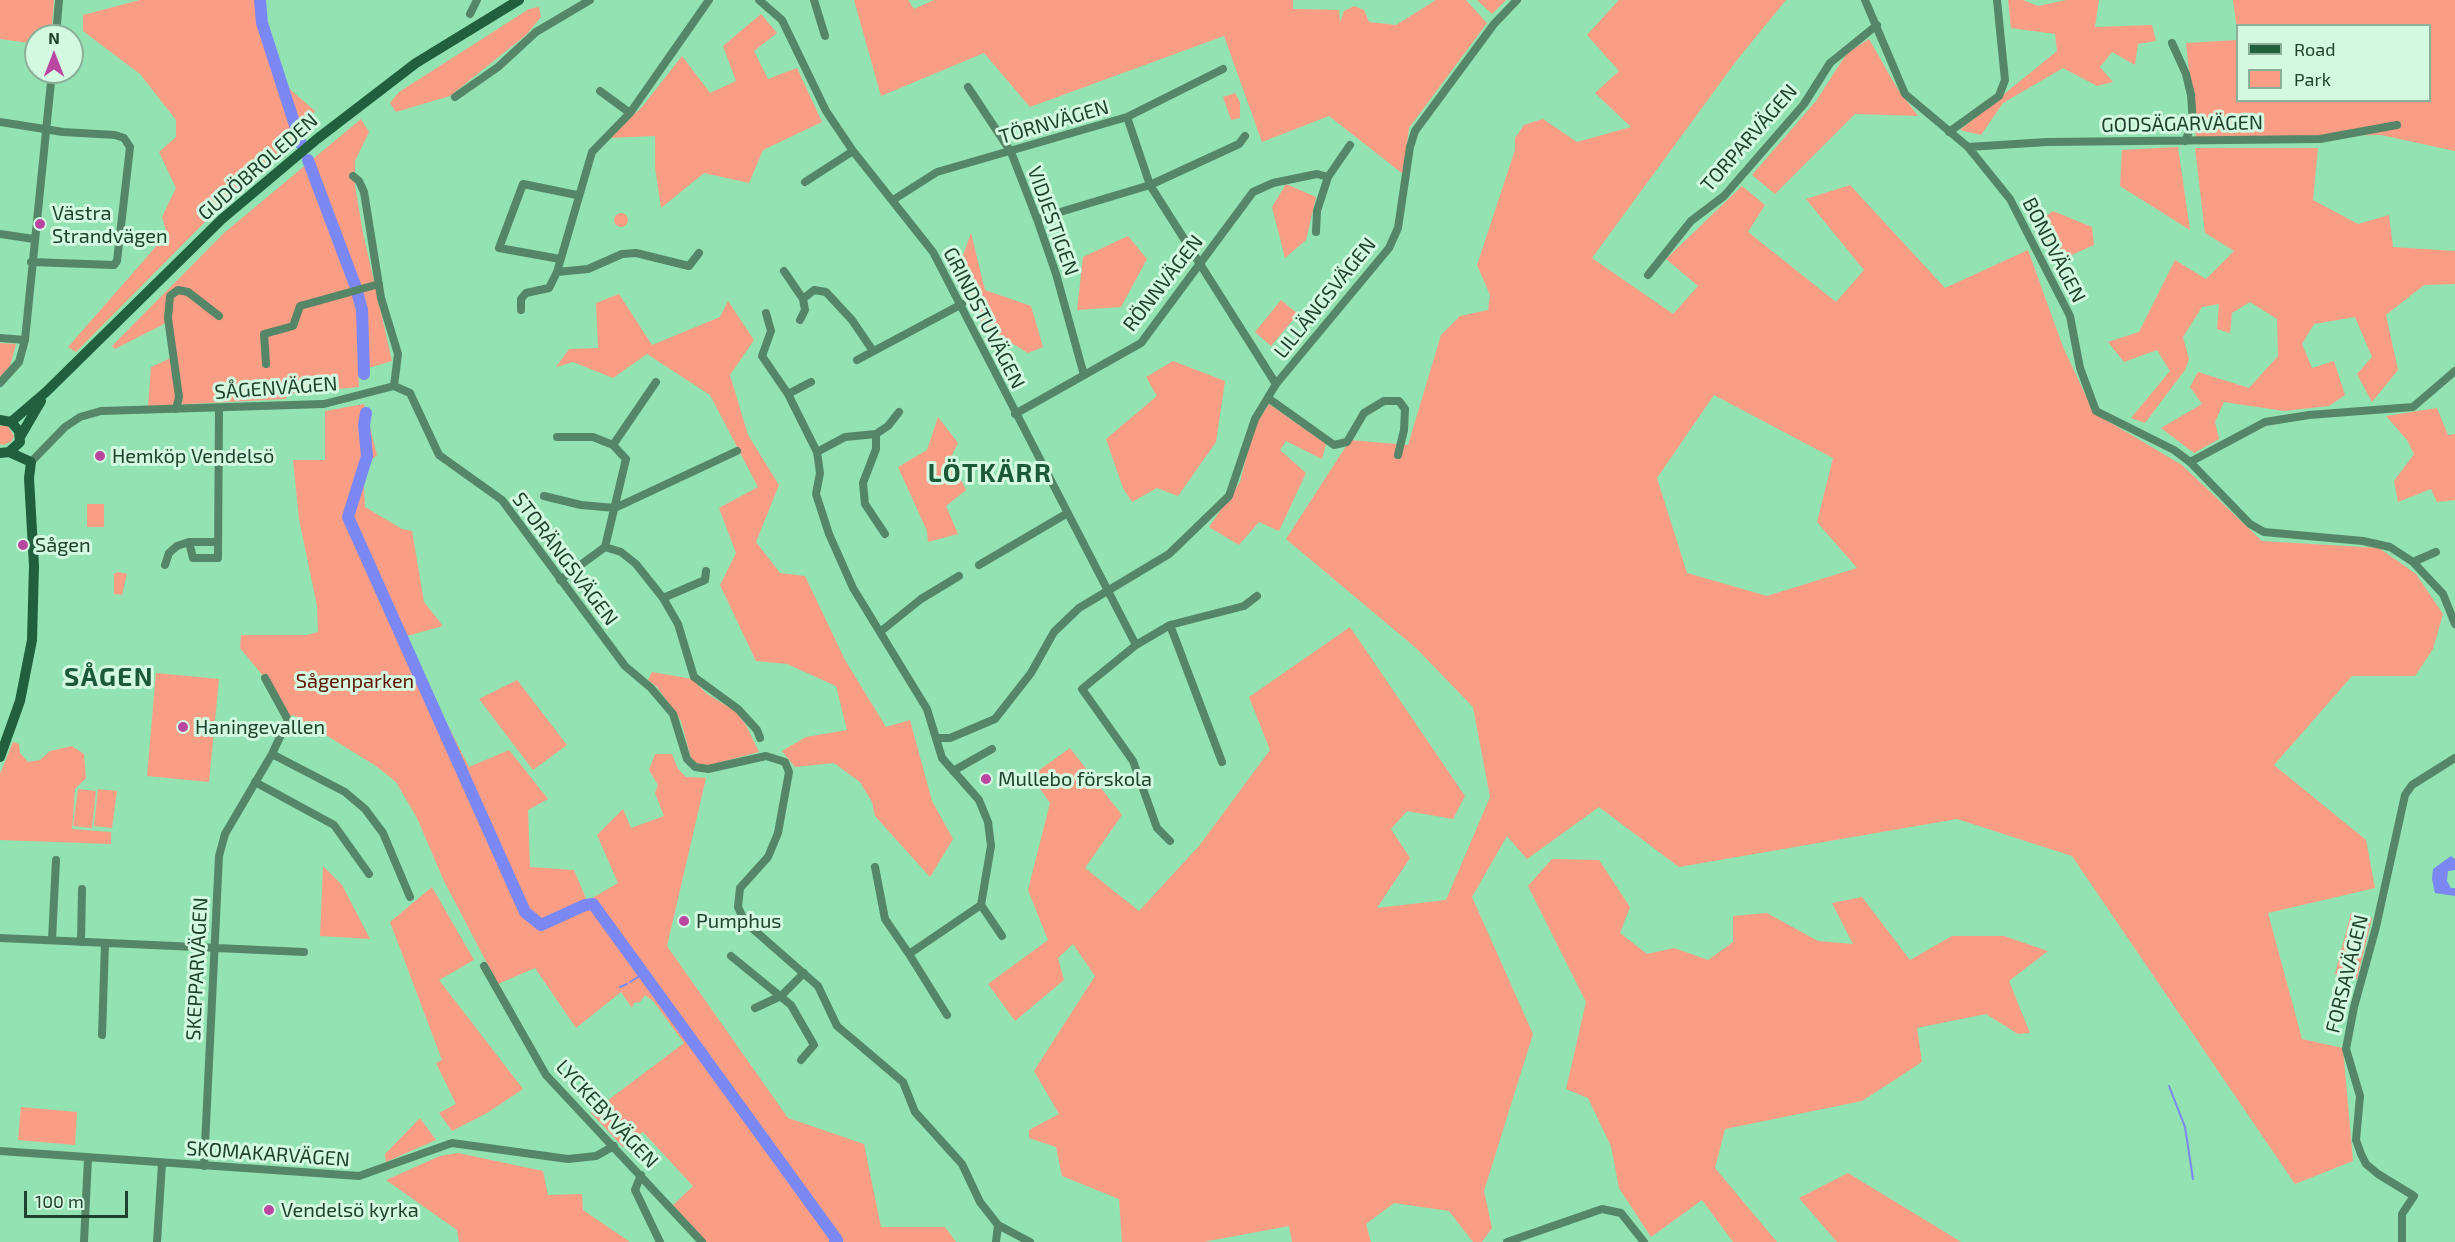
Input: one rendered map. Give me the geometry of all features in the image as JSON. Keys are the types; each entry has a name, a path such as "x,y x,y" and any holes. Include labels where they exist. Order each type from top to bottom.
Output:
{"main road":[{"name":"GUDÖBROLEDEN","path":"6,421 46,392 222,219 317,139 416,63 519,0"},
{"name":"GUDÖBROLEDEN","path":"5,452 20,439 46,392"},
{"path":"0,757 20,701 32,640 34,566 29,478 32,462 20,439 19,431 6,421"},
{"path":"5,452 32,462"}],"street":[{"path":"57,24 59,0"},
{"path":"470,14 477,0"},
{"path":"455,97 498,67 522,43 542,28 590,0"},
{"path":"521,310 521,299 526,293 549,288 557,272 591,152 630,113 709,0"},
{"name":"GRINDSTUVÄGEN","path":"759,0 782,20 826,111 853,151 933,252 962,304 1106,592 1136,645"},
{"path":"814,0 825,36"},
{"name":"LILLÄNGSVÄGEN","path":"936,738 950,738 995,719 1030,673 1054,632 1078,608 1169,554 1229,495 1255,419 1276,384 1389,248 1398,228 1410,147 1415,131 1494,24 1517,0"},
{"name":"BONDVÄGEN","path":"1865,0 1905,94 1968,147 2010,200 2070,316 2080,368 2096,411 2174,450 2190,462 2250,524 2264,532 2363,540 2390,547 2413,562 2443,594 2455,624"},
{"path":"1949,132 1999,96 2005,80 1997,0"},
{"name":"TORPARVÄGEN","path":"1648,275 1691,221 1724,196 1804,104 1830,63 1876,25"},
{"path":"2172,44 2186,74 2191,95 2193,123 2185,141"},
{"name":"TÖRNVÄGEN","path":"893,200 937,172 1127,117 1223,69"},
{"path":"0,383 19,362 25,340 51,84"},
{"name":"VIDJESTIGEN","path":"968,87 1011,152 1056,274 1083,375"},
{"path":"600,91 630,113"},
{"path":"1127,117 1150,185 1276,384"},
{"path":"0,122 45,129 115,135 124,138 130,147 117,261 110,266 31,262"},
{"name":"GODSÄGARVÄGEN","path":"1968,147 2047,142 2320,139 2397,125"},
{"path":"1037,219 1150,185 1239,144 1245,136"},
{"path":"1316,232 1317,211 1328,177 1350,145"},
{"path":"805,182 853,151"},
{"name":"RÖNNVÄGEN","path":"1015,414 1141,343 1253,192 1260,187 1317,174 1328,177"},
{"path":"353,176 359,181 364,192 379,284 398,354 394,386"},
{"path":"560,259 499,249 523,184 578,195"},
{"path":"0,234 34,238"},
{"path":"557,272 588,268 629,253 668,259 689,266 699,254"},
{"path":"784,271 803,299 805,310 800,320"},
{"path":"266,364 264,334 291,327 300,306 379,284"},
{"path":"176,409 178,397 168,312 170,296 178,290 188,292 219,316"},
{"path":"803,299 814,290 826,292 852,320 873,351"},
{"path":"857,360 962,304"},
{"path":"766,313 771,331 762,356 788,394 817,452 820,472 816,494 829,534 853,588 927,709 942,758 979,800 988,822 991,846 981,904 1002,936"},
{"path":"0,338 25,340"},
{"path":"2190,462 2265,422 2309,415 2413,407 2455,371"},
{"path":"613,445 656,382"},
{"path":"788,394 811,382"},
{"name":"SÅGENVÄGEN","path":"32,462 64,427 80,417 124,409 219,409 324,404 394,386"},
{"name":"STORÄNGSVÄGEN","path":"394,386 410,393 439,455 502,500 625,666 651,688 673,714 687,759 695,767 708,769 766,756 784,762 789,772 778,833 768,857 740,888 738,907 745,922 804,973"},
{"path":"1268,398 1334,445 1347,442 1364,413 1384,401 1399,401 1405,410 1404,430 1398,456"},
{"path":"189,542 193,558 218,558 219,409"},
{"path":"817,452 845,437 876,434 888,426 899,412"},
{"path":"876,434 876,448 863,483 865,504 885,534"},
{"path":"557,437 593,437 613,445 626,459 605,547 560,580"},
{"path":"544,496 581,506 615,508 737,451"},
{"path":"979,565 1066,514"},
{"path":"165,565 169,553 189,542 218,542"},
{"path":"605,547 621,552 636,564 663,598 681,633 694,677 738,709 757,730 760,738"},
{"path":"2413,562 2436,552"},
{"path":"663,598 705,580 706,571"},
{"path":"880,632 921,599 959,576"},
{"path":"1170,841 1157,828 1133,761 1082,689 1136,645 1170,625 1244,606 1257,596"},
{"path":"1170,625 1222,762"},
{"name":"SKEPPARVÄGEN","path":"204,1166 219,856 225,834 272,754 288,720 265,678"},
{"path":"953,771 992,748"},
{"path":"272,754 345,792 365,809 383,833 410,897"},
{"name":"FORSAVÄGEN","path":"2402,1242 2402,1214 2414,1196 2378,1174 2366,1164 2361,1154 2356,1140 2360,1096 2346,1049 2354,1007 2378,918 2404,795 2412,785 2455,758"},
{"path":"255,782 334,825 369,874"},
{"path":"52,940 56,860"},
{"path":"875,867 885,920 947,1015"},
{"path":"81,942 82,889"},
{"path":"909,954 981,904"},
{"path":"0,938 304,952"},
{"path":"102,1035 105,944"},
{"path":"730,956 791,1005 814,1046 801,1060"},
{"name":"LYCKEBYVÄGEN","path":"484,966 546,1075 615,1146 702,1242"},
{"path":"755,1008 781,996 804,973 818,986 837,1026 903,1082 915,1112 962,1164 980,1202 998,1225 1030,1242"},
{"name":"SKOMAKARVÄGEN","path":"0,1150 359,1176 452,1143 568,1159 596,1155 615,1146"},
{"path":"84,1242 88,1158"},
{"name":"SKOMAKARVÄGEN","path":"156,1242 162,1163"},
{"path":"641,1175 635,1190 660,1242"},
{"path":"1507,1242 1602,1209 1621,1213 1644,1242"},
{"path":"996,1242 998,1225"}],"green space":[{"path":"0,0 54,0 52,24 24,24 24,42 0,39"},
{"path":"140,0 262,0 258,28 285,85 315,111 295,142 208,219 76,352 68,347 167,234 162,217 176,188 159,152 176,137 176,120 140,74 84,32 83,15"},
{"path":"854,0 908,0 914,9 934,0 1293,0 1293,9 1339,10 1340,22 1344,11 1354,6 1364,10 1369,22 1396,25 1436,0 1466,0 1487,23 1409,128 1403,174 1329,116 1262,142 1224,36 1030,107 984,53 881,96"},
{"path":"1477,0 1506,0 1492,14"},
{"path":"1619,0 1786,0 1737,60 1592,258 1673,314 1698,286 1666,259 1742,186 1765,205 1748,232 1836,302 1864,270 1806,199 1850,185 1945,288 2028,250 2063,347 2094,413 2182,465 2262,541 2379,548 2416,574 2443,614 2433,649 2415,676 2352,676 2274,765 2366,840 2375,888 2268,913 2302,1039 2343,1048 2353,1161 2295,1184 2072,856 1957,819 1679,867 1599,807 1527,859 1507,836 1472,897 1533,1034 1484,1191 1492,1228 1482,1242 1473,1242 1449,1211 1394,1203 1366,1224 1371,1242 1292,1242 1289,1226 1203,1242 1122,1242 1119,1199 1062,1176 1056,1147 1029,1138 1029,1130 1059,1114 1034,1071 1095,976 1073,944 1058,958 1064,980 1015,1021 988,984 1048,940 1028,890 1050,803 1031,776 1070,748 1122,815 1085,868 1139,911 1199,846 1270,750 1249,697 1350,627 1465,796 1453,819 1407,811 1391,829 1410,858 1377,908 1446,900 1490,797 1473,707 1416,648 1286,539 1350,440 1408,445 1441,335 1460,316 1488,310 1490,295 1477,265 1515,150 1515,138 1524,125 1543,119 1577,142 1631,127 1595,93 1619,71 1587,35","holes":["1714,395 1833,458 1817,522 1857,568 1767,596 1687,573 1657,478"]},
{"path":"2008,0 2023,0 2038,6 2066,0 2099,0 2095,27 2152,25 2156,41 2138,44 2135,65 2112,52 2100,67 2113,82 2097,86 2063,68 2003,103 1981,135 1960,130 2057,51 2055,34 2011,28"},
{"path":"2233,0 2455,0 2455,151 2381,135 2196,137 2186,43 2236,40 2236,102 2431,102 2431,24 2236,24"},
{"path":"539,7 541,17 526,35 450,96 396,112 390,103 399,92 529,9"},
{"path":"761,14 777,33 754,51 768,79 797,68 822,122 763,150 749,183 704,173 661,208 655,167 655,136 609,138 642,107 682,56 710,93 736,81 723,46"},
{"path":"1869,39 1897,88 1918,116 1855,114 1775,194 1752,175 1816,101 1847,53"},
{"path":"1235,93 1240,102 1240,118 1231,120 1223,97"},
{"path":"361,119 369,132 355,161 355,186 363,233 392,361 358,371 359,387 288,394 286,399 148,406 151,367 171,358 166,323 115,349 112,346 224,233"},
{"path":"2178,147 2190,230 2120,186 2122,150"},
{"path":"2195,148 2318,148 2313,200 2358,224 2389,215 2393,247 2455,251 2455,284 2424,285 2386,315 2398,370 2372,402 2357,374 2372,357 2355,317 2314,324 2302,344 2312,368 2334,361 2345,395 2329,406 2284,411 2224,402 2215,422 2219,439 2194,453 2161,428 2202,404 2190,387 2198,372 2249,388 2278,356 2277,319 2250,302 2232,313 2230,333 2217,329 2219,304 2202,307 2183,337 2189,359 2185,370 2145,423 2131,418 2170,371 2157,350 2124,362 2108,342 2139,332 2175,260 2206,279 2234,251 2205,233"},
{"path":"1286,184 1316,197 1306,240 1285,258 1272,207"},
{"path":"2053,211 2092,227 2094,245 2056,262 2034,225"},
{"path":"621,213 626,215 628,220 626,225 621,227 616,225 614,220 616,215"},
{"path":"971,233 985,290 1031,306 1043,347 1028,353 983,326 960,264"},
{"path":"1128,236 1147,259 1121,307 1077,310 1083,257"},
{"path":"619,294 652,345 720,317 728,301 754,340 730,375 748,435 779,485 756,542 780,573 805,576 845,660 886,727 910,720 932,801 953,839 930,877 875,816 872,802 860,782 834,763 795,767 782,751 806,737 847,730 836,686 787,664 756,661 720,585 736,553 719,508 758,487 710,395 647,354 613,378 573,362 556,367 569,349 598,348 596,303"},
{"path":"1281,300 1298,314 1271,346 1255,332"},
{"path":"0,343 16,344 10,366 0,377"},
{"path":"1173,361 1225,381 1216,442 1178,496 1157,488 1132,502 1123,488 1106,439 1157,396 1146,377"},
{"name":"Sågenparken","path":"364,404 377,455 363,467 365,507 402,529 412,531 424,602 443,626 403,637 469,767 509,750 548,799 528,810 530,867 574,870 587,901 618,883 597,835 623,809 631,828 664,816 655,793 658,785 649,770 655,754 672,754 678,769 686,777 706,778 667,946 788,1118 864,1144 881,1227 945,1227 956,1242 706,1242 673,1205 693,1186 643,1132 623,1147 591,1113 684,1043 653,1001 645,995 640,1002 634,1003 632,1008 621,992 576,1028 535,968 498,984 444,881 417,818 396,782 376,766 308,724 293,715 289,717 273,688 240,648 241,635 307,635 318,632 317,606 299,519 293,460 325,460 325,411"},
{"path":"1269,404 1326,444 1322,459 1286,441 1280,450 1306,473 1279,531 1259,522 1239,545 1209,527 1240,482 1254,427"},
{"path":"2437,408 2448,435 2455,434 2455,500 2437,502 2431,489 2398,502 2394,481 2414,454 2407,440 2386,416"},
{"path":"938,417 958,443 950,459 966,490 946,506 958,534 928,542 927,531 898,467 927,450"},
{"path":"7,425 14,436 11,442 3,445 0,444 0,426"},
{"path":"87,504 104,504 104,527 87,527"},
{"path":"118,572 127,574 122,595 114,594 114,574"},
{"path":"652,672 692,679 707,694 735,711 746,725 759,752 710,765 698,764 691,758 681,721 657,687 648,680"},
{"name":"Haningevallen","path":"156,673 219,679 209,782 147,776"},
{"path":"517,680 567,745 533,770 479,699"},
{"path":"13,742 19,744 20,753 28,762 40,760 50,751 72,746 84,754 86,778 75,789 72,829 111,832 111,844 0,840 0,774"},
{"path":"78,789 96,791 92,828 73,826"},
{"path":"98,789 117,791 112,828 94,826"},
{"path":"1552,859 1599,860 1630,907 1620,933 1647,954 1674,948 1708,960 1733,942 1733,916 1767,913 1818,941 1853,944 1832,903 1862,897 1910,960 1952,936 2004,936 2048,951 2009,981 2030,1033 2018,1034 1986,1014 1917,1028 1922,1062 1862,1101 1725,1129 1715,1168 1777,1242 1733,1242 1702,1200 1651,1237 1619,1188 1611,1146 1588,1098 1566,1089 1586,1002 1528,886"},
{"path":"323,866 342,885 370,939 320,936"},
{"path":"432,887 474,960 439,980 523,1089 487,1113 452,1131 439,1113 456,1104 436,1063 442,1060 390,922"},
{"path":"2351,913 2372,918 2357,979 2335,974"},
{"path":"21,1107 77,1112 75,1145 18,1140"},
{"path":"420,1118 436,1140 386,1162 385,1154"},
{"path":"458,1153 543,1171 548,1195 582,1194 583,1210 630,1242 459,1242 457,1230 386,1180 440,1156"},
{"path":"1848,1173 1961,1242 1837,1242 1799,1198"}],"water":[{"path":"2451,856 2455,859 2455,870 2448,871 2447,881 2451,888 2455,888 2455,896 2435,893 2432,879 2433,869"}],"waterway":[{"path":"260,0 262,23 301,144"},
{"path":"308,160 355,285"},
{"path":"358,295 362,310 364,374"},
{"path":"366,413 364,425 367,456 348,517 525,912 541,925 585,905 593,904 837,1240 835,1242"},
{"path":"630,982 643,974"},
{"path":"620,987 627,984"},
{"path":"2169,1086 2185,1127 2193,1179"}],"place":[{"name":"Västra Strandvägen","path":"40,224"},
{"name":"Hemköp Vendelsö","path":"100,456"},
{"name":"Sågen","path":"23,545"},
{"name":"Haningevallen","path":"183,727"},
{"name":"Mullebo förskola","path":"986,779"},
{"name":"Pumphus","path":"684,921"},
{"name":"Vendelsö kyrka","path":"269,1210"}],"district":[{"name":"LÖTKÄRR","path":"990,473"},
{"name":"SÅGEN","path":"109,677"}]}
